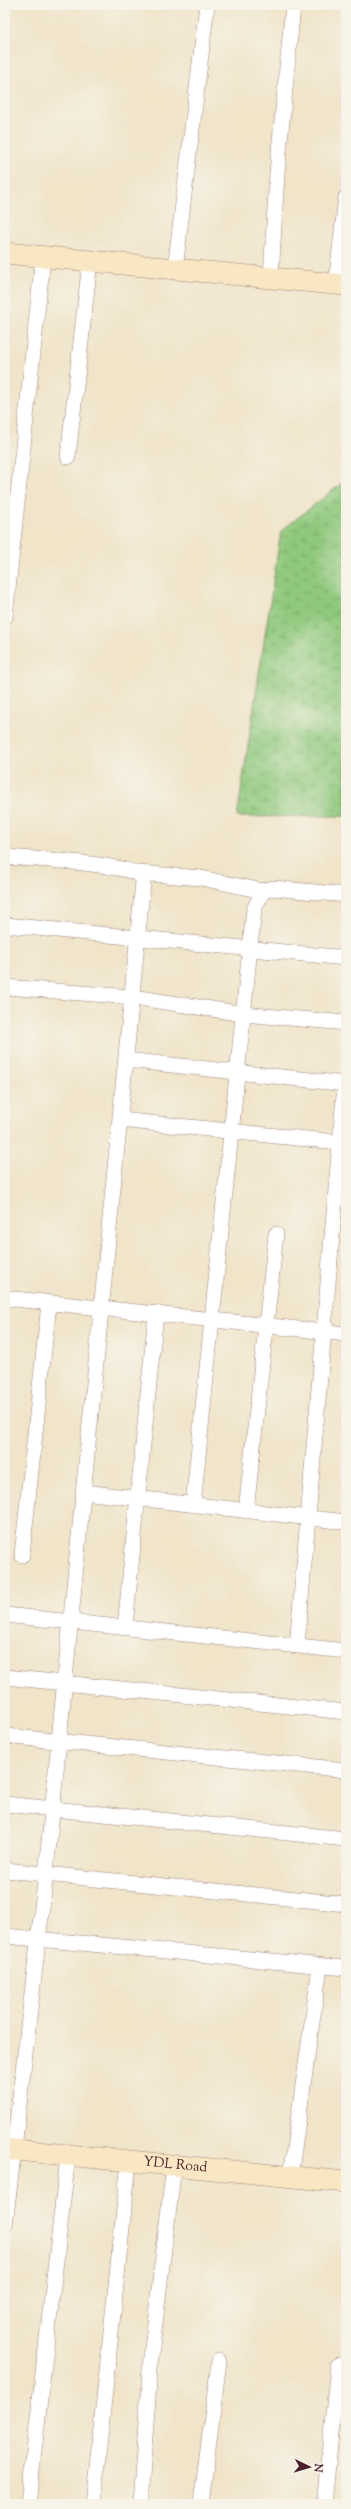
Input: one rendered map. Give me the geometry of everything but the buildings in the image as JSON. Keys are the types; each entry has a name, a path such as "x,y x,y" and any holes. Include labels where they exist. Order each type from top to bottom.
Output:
{"street":[{"path":"175,269 206,5"},
{"path":"271,278 277,173 293,5"},
{"path":"5,253 341,285 346,197"},
{"path":"5,617 43,257"},
{"path":"68,457 90,261"},
{"path":"5,857 82,864 138,873 201,878 263,891 273,888 346,895"},
{"path":"5,2225 9,2150 46,1873 84,1492 143,882 138,873"},
{"path":"193,1505 230,1131 244,1014 249,949 254,909 263,891"},
{"path":"5,925 346,958"},
{"path":"5,987 132,997 244,1014 346,1023"},
{"path":"126,1060 346,1084 340,1206 324,1331 297,1646"},
{"path":"120,1120 343,1143"},
{"path":"246,1511 276,1234"},
{"path":"5,1298 346,1334"},
{"path":"22,1555 49,1302"},
{"path":"125,1627 156,1313"},
{"path":"84,1492 346,1522"},
{"path":"5,1615 346,1651"},
{"path":"5,1677 346,1712"},
{"path":"5,1736 346,1770"},
{"path":"5,1804 346,1839"},
{"path":"5,1870 346,1904"},
{"path":"5,1936 346,1968"},
{"path":"290,2177 320,1966"},
{"name":"YDL Road","path":"9,2150 346,2181"},
{"path":"28,2504 68,2156"},
{"path":"93,2504 129,2162"},
{"path":"140,2504 151,2356 174,2166"},
{"path":"201,2504 218,2361"},
{"path":"324,2504 338,2365"}],"green space":[{"path":"346,480 346,816 237,817 281,531"}]}
